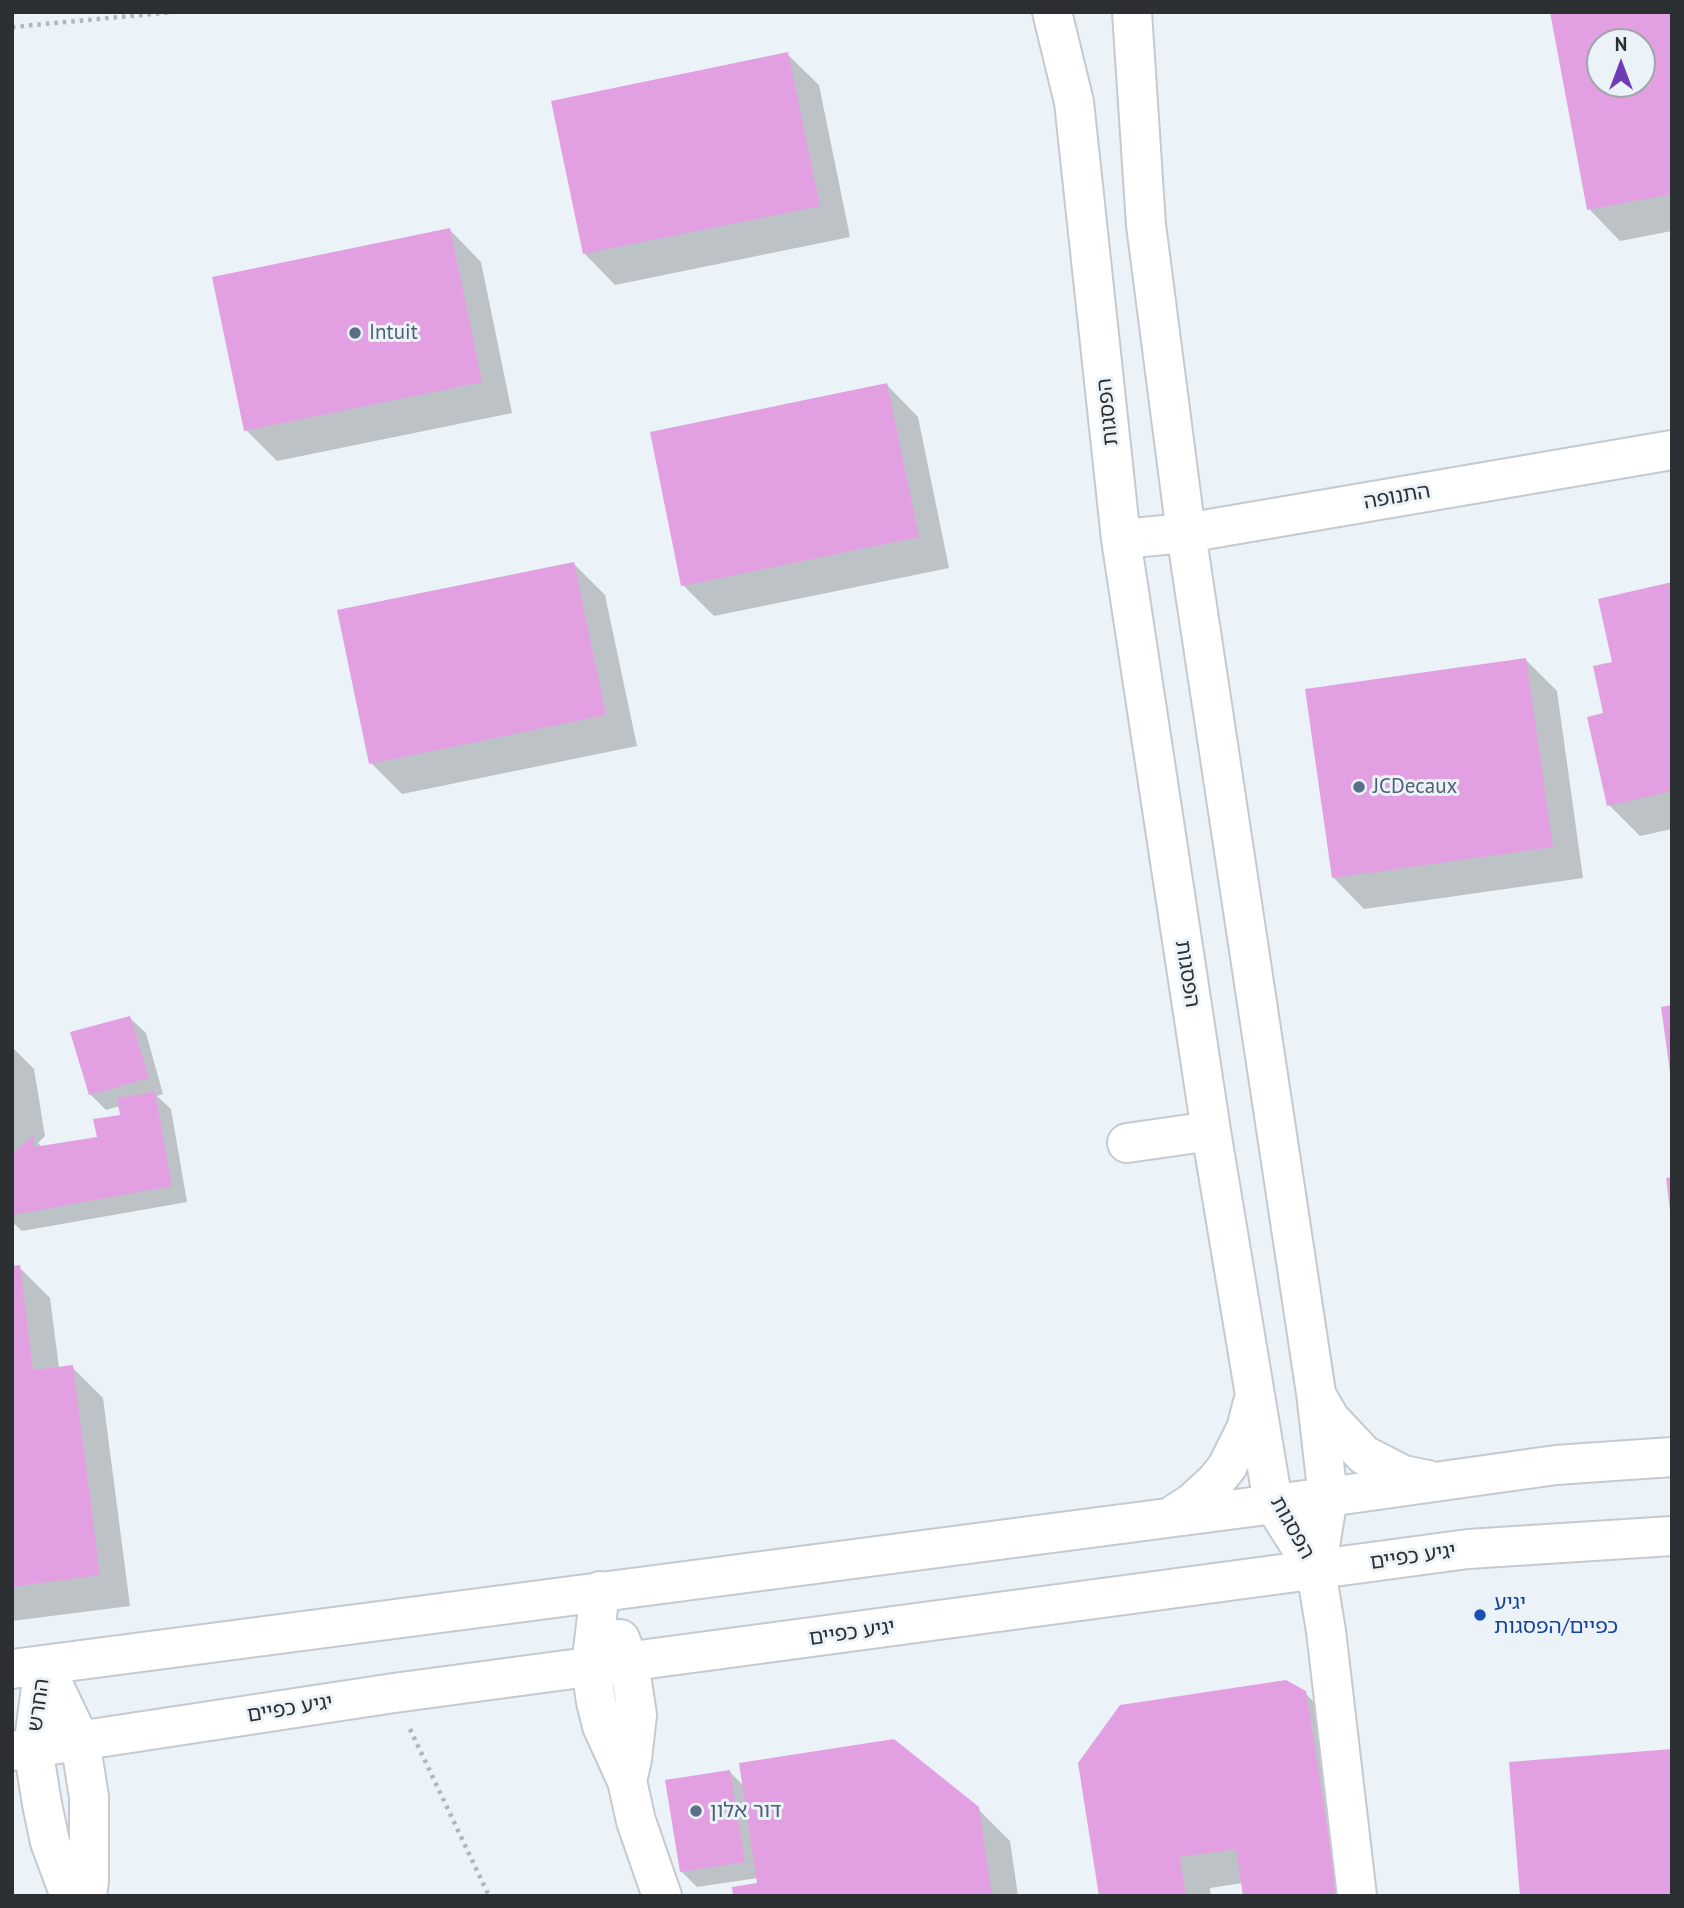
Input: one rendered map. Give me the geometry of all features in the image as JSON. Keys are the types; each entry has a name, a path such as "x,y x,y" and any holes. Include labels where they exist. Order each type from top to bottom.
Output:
{"street":[{"name":"הפסגות","path":"1052,12 1074,102 1121,539 1211,1131 1273,1503 1316,1571"},
{"name":"הפסגות","path":"1132,12 1146,225 1186,533 1316,1393 1328,1497 1316,1571"},
{"name":"התנופה","path":"1121,539 1186,533 1672,450"},
{"path":"1127,1143 1211,1131"},
{"path":"1316,1393 1330,1419 1364,1455 1403,1475 1440,1482"},
{"path":"1172,1516 1198,1498 1227,1467 1246,1429 1255,1396"},
{"path":"28,1667 1556,1465 1672,1457"},
{"name":"יגיע כפיים","path":"23,1749 394,1693 1468,1549 1672,1536"},
{"path":"1316,1571 1357,1896"},
{"path":"600,1591 629,1662 637,1715 627,1782"},
{"path":"600,1591 591,1667 602,1726 627,1782 636,1821 662,1896"},
{"name":"החרש","path":"28,1667 80,1741 89,1797 87,1896"},
{"name":"החרש","path":"28,1667 23,1749 42,1804 50,1842 70,1896"},
{"path":"12,1796 38,1823 50,1842"}],"path":[{"path":"12,27 174,12"},
{"path":"394,1693 489,1896"}],"building":[{"path":"1550,12 1672,12 1672,194 1587,210"},
{"path":"788,52 820,206 583,254 551,101"},
{"path":"450,228 482,382 244,431 212,277"},
{"path":"887,383 919,537 681,586 650,432"},
{"path":"574,562 606,715 369,764 337,610"},
{"path":"1672,582 1672,791 1607,806 1587,717 1603,713 1593,666 1612,662 1598,599"},
{"path":"1526,658 1553,847 1332,878 1305,689"},
{"path":"1672,1005 1672,1072 1670,1072 1661,1007"},
{"path":"130,1016 149,1078 89,1095 70,1032"},
{"path":"155,1092 172,1186 12,1215 12,1154 33,1135 34,1147 97,1137 93,1119 120,1115 117,1098"},
{"path":"1672,1177 1672,1211 1670,1211 1666,1178"},
{"path":"20,1265 33,1370 73,1365 100,1575 12,1587 12,1266"},
{"path":"1286,1680 1306,1691 1338,1896 1243,1896 1236,1849 1180,1857 1186,1896 1099,1896 1078,1763 1120,1705"},
{"path":"894,1739 979,1807 992,1896 733,1896 732,1887 757,1883 739,1763"},
{"path":"1672,1749 1672,1896 1520,1896 1509,1762"},
{"path":"730,1770 745,1862 680,1872 665,1780"}],"place":[{"name":"Intuit","path":"355,333"},
{"name":"JCDecaux","path":"1359,787"},
{"name":"יגיע כפיים/הפסגות","path":"1480,1615"},
{"name":"דור אלון","path":"696,1811"}]}
